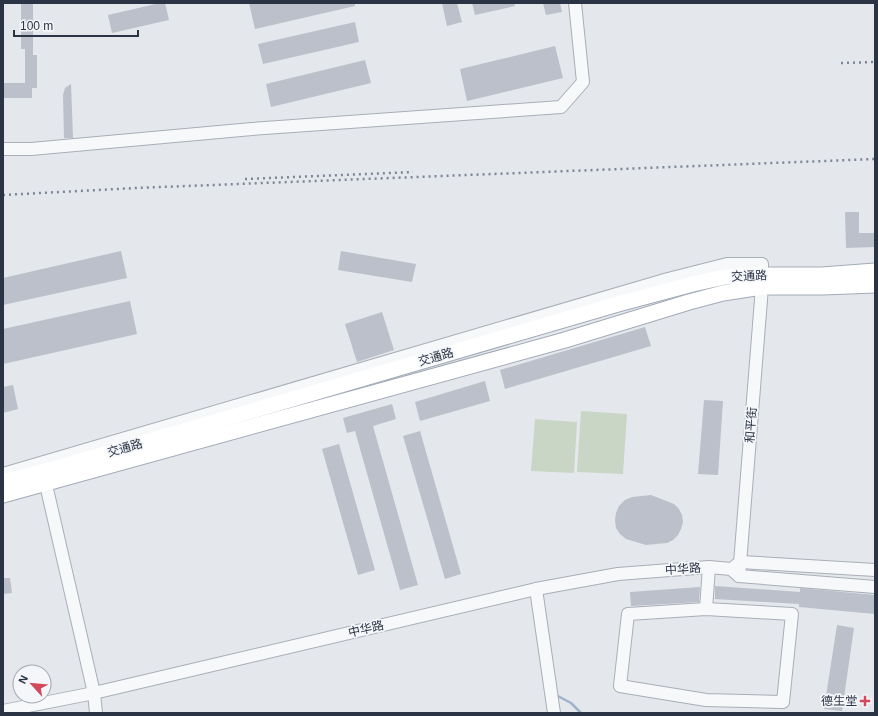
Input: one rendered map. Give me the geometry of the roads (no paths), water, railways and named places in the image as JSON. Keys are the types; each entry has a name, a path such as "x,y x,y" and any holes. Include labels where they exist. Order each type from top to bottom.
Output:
{"main road":[{"name":"交通路","path":"3,482 45,477 558,342 689,302 724,293 762,275 822,275 875,271"},
{"name":"交通路","path":"762,275 823,287 875,285"},
{"name":"交通路","path":"3,495 45,477"}],"street":[{"path":"3,149 31,149 244,130 561,107 583,82 575,3"},
{"path":"3,474 668,279 727,264 762,275"},
{"name":"和平街","path":"737,569 762,275"},
{"path":"45,477 94,694 96,713"},
{"path":"706,609 709,567"},
{"name":"中华路","path":"3,712 94,694 536,589 618,574 709,567 737,569 875,587"},
{"name":"中华路","path":"737,569 875,570"},
{"path":"536,589 554,713"},
{"path":"706,609 792,614 783,702 706,700 620,686 628,614 706,609"}],"waterway":[{"path":"556,695 571,703 581,713"}],"railway":[{"path":"841,63 875,62"},
{"path":"3,195 136,188 875,159"},
{"path":"245,179 413,172"}],"place":[{"name":"德生堂","path":"865,701"}]}
